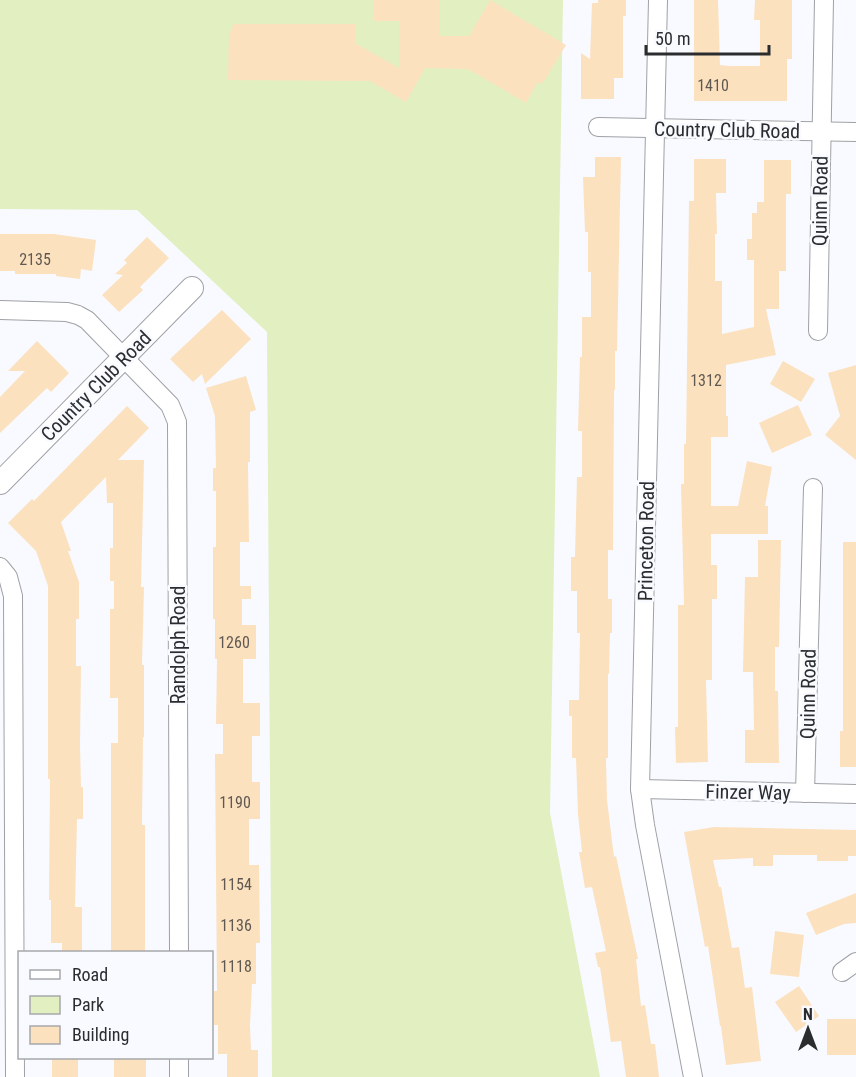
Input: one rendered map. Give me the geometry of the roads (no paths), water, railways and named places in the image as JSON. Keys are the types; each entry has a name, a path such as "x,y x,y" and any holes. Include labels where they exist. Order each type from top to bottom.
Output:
{"street":[{"name":"Princeton Road","path":"658,0 640,789 693,1077"},
{"name":"Quinn Road","path":"818,331 824,0"},
{"name":"Country Club Road","path":"598,127 856,132"},
{"name":"Country Club Road","path":"0,483 192,288"},
{"name":"Randolph Road","path":"0,310 55,311 78,315 87,320 170,405 177,422 179,951"},
{"name":"Quinn Road","path":"805,793 813,488"},
{"path":"0,567 8,577 13,596 15,1077"},
{"name":"Finzer Way","path":"640,789 856,794"},
{"path":"179,1059 179,1077"}]}
